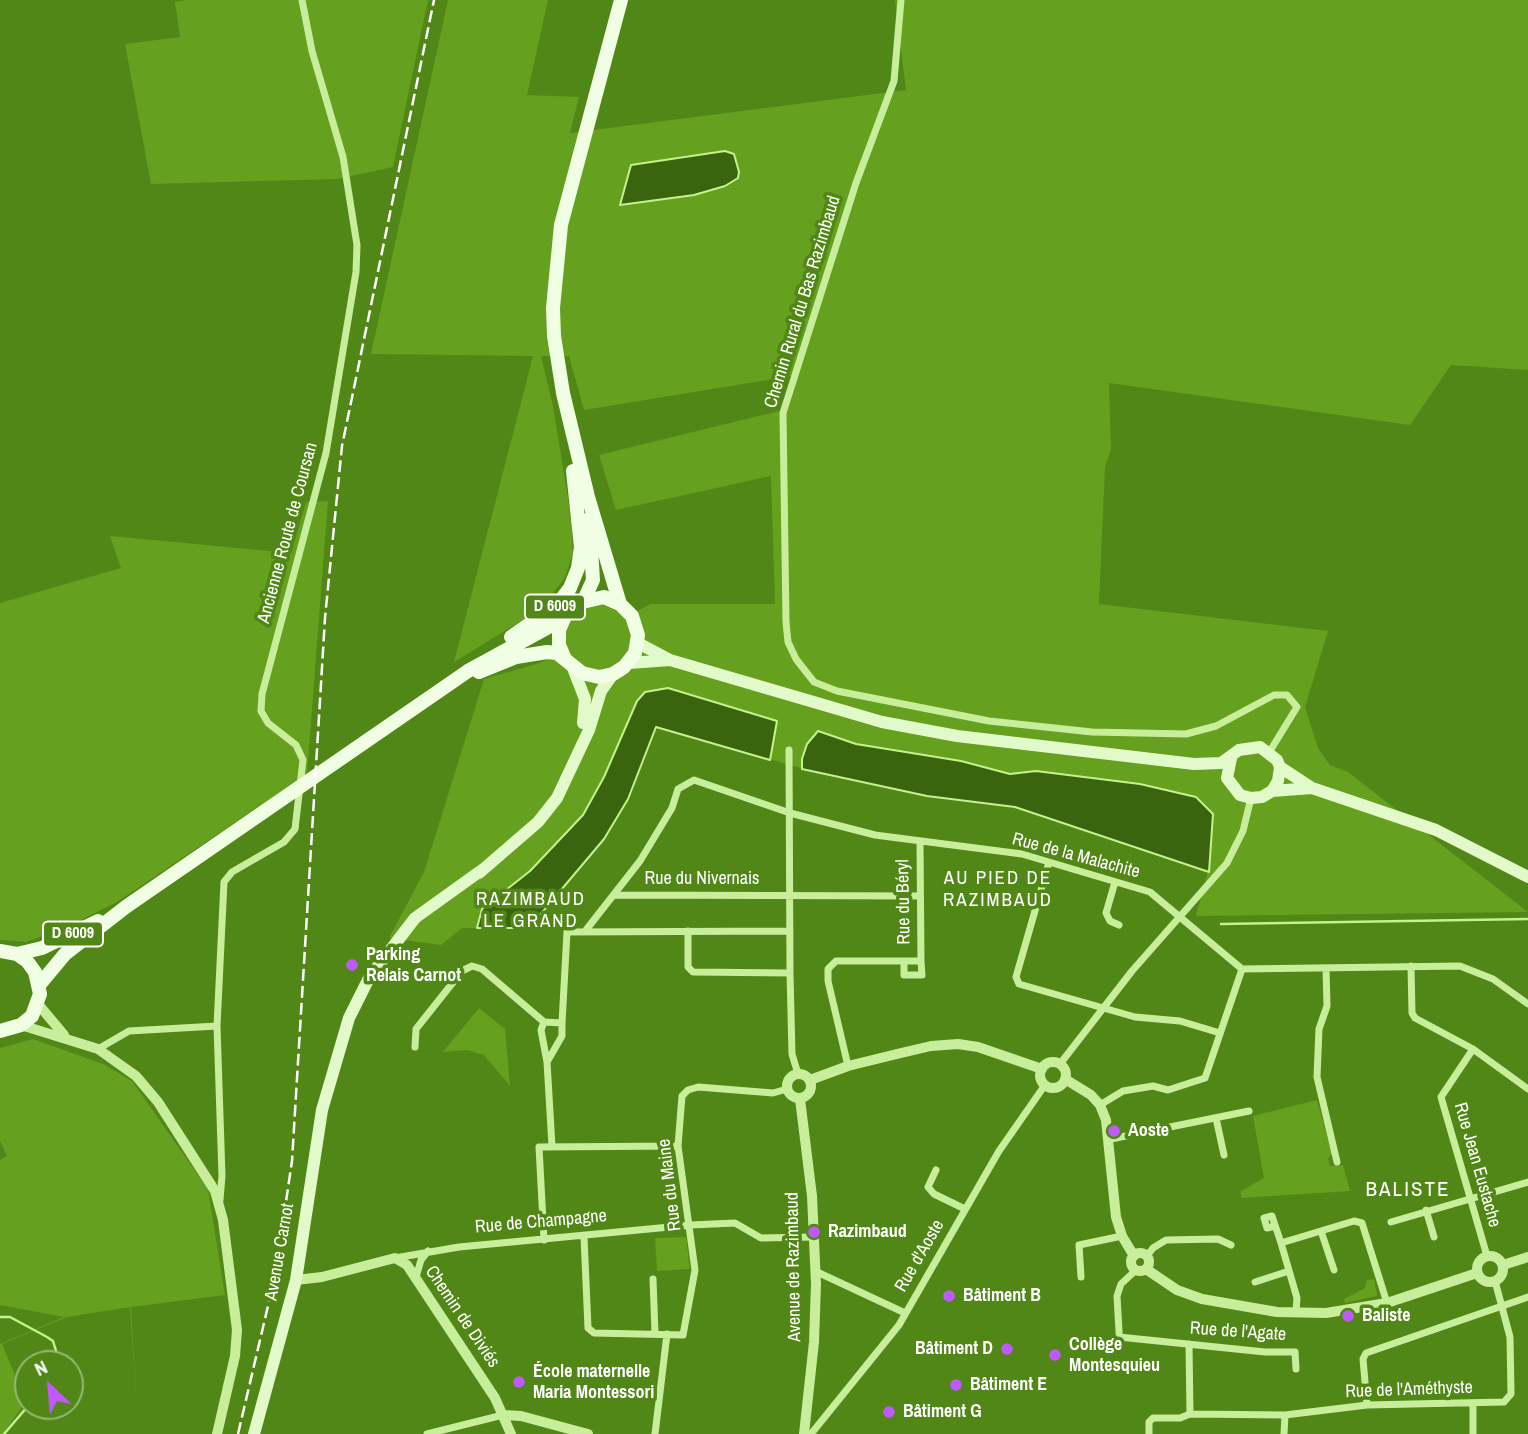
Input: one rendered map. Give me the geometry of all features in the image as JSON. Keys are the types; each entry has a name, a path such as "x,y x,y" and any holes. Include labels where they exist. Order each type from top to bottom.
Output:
{"main road":[{"name":"D 6009","path":"376,737 425,695 548,612 570,588 581,547 554,336 556,256 569,194 621,0"},
{"name":"D 6009","path":"563,393 588,497 620,604"},
{"name":"D 6009","path":"584,600 593,580 588,497"},
{"path":"569,664 594,677 613,674 628,663 638,643 635,621 620,604 604,597 584,600 572,607 563,619 558,637 569,664 585,699 578,754"},
{"name":"D 6009","path":"40,984 65,954 127,906 510,645 563,619"},
{"path":"638,643 670,660 882,722 957,736 1194,764 1221,763 1249,746 1270,751 1280,767 1312,788 1436,830 1528,877"},
{"name":"D 6009","path":"439,693 524,654 552,652 569,664"},
{"path":"628,663 670,660"},
{"name":"Avenue Carnot","path":"254,1434 296,1280 322,1110 349,1018 369,978 415,918 486,867 538,822 557,798 589,730 601,691 613,674"},
{"path":"1231,758 1227,767 1231,787"},
{"path":"1194,764 1220,775 1240,795 1251,799 1272,791 1312,788"},
{"path":"1272,791 1278,781 1280,767"},
{"name":"D 6009","path":"16,954 29,953 61,940 127,906"},
{"path":"0,951 16,954 27,961 40,984 38,1004 21,1025 0,1031"}],"street":[{"name":"Ancienne Route de Coursan","path":"220,1204 222,1176 217,1026 225,882 232,872 284,842 295,830 303,760 296,745 268,723 261,711 262,694 327,453 345,347 357,245 343,157 312,51 302,0"},
{"name":"Chemin Rural du Bas Razimbaud","path":"901,0 894,81 856,183 783,412 786,622 788,642 796,659 814,682 837,691 967,717 1092,732 1158,736 1186,734 1216,726 1274,695 1287,695 1297,706 1270,751"},
{"path":"789,750 792,1054 798,1074 810,1080 848,1066 931,1046 958,1044 978,1047 1042,1069"},
{"name":"Rue de la Malachite","path":"614,895 640,861 672,808 678,789 688,781 790,813 875,835 1022,854 1150,892 1242,969"},
{"path":"1060,1064 1101,1008 1227,863 1243,831 1251,799"},
{"name":"Rue du Béryl","path":"904,962 904,975 922,975 920,842"},
{"path":"1049,862 1016,977 1019,984 1135,1017 1180,1021 1220,1033"},
{"path":"1115,882 1106,913 1110,921 1119,925"},
{"path":"586,930 614,895"},
{"name":"Rue du Nivernais","path":"614,895 920,896"},
{"path":"688,931 688,967 693,972 790,974"},
{"path":"547,1062 562,1036 567,932 790,931"},
{"name":"Rue du Béryl","path":"848,1066 828,981 828,969 836,961 921,961"},
{"path":"415,1047 416,1029 462,971 472,966 482,969 544,1022 562,1023"},
{"path":"1411,966 1412,1013 1415,1018 1473,1049 1528,1088"},
{"path":"1100,1105 1123,1091 1153,1086 1168,1090 1205,1079 1242,969 1460,966 1476,970 1528,1004"},
{"path":"1326,968 1327,1006 1319,1028 1317,1077 1337,1162"},
{"path":"38,1004 66,1037"},
{"path":"544,1022 541,1030 547,1062 552,1146"},
{"path":"21,1025 98,1049 136,1076 158,1102 204,1172 220,1204 237,1330 236,1356 217,1434"},
{"path":"98,1049 129,1031 217,1026"},
{"name":"Rue Jean Eustache","path":"1473,1049 1441,1097 1487,1256"},
{"path":"1052,1062 1060,1064 1065,1071 1065,1079 1057,1087 1045,1085 1040,1076 1042,1069 1052,1062"},
{"path":"798,1074 788,1081 787,1090 793,1097 800,1099 810,1092 810,1080"},
{"path":"1065,1079 1081,1087 1100,1105 1111,1139 1113,1202 1122,1236 1134,1256 1132,1265 1177,1290 1256,1309 1326,1313 1387,1303 1477,1273"},
{"name":"Rue d'Aoste","path":"811,1434 905,1313 965,1209 1045,1085"},
{"name":"Rue du Maine","path":"667,1334 683,1335 695,1270 691,1225 678,1146 679,1105 688,1090 698,1087 773,1093 787,1090"},
{"name":"Avenue de Razimbaud","path":"800,1099 816,1284 814,1342 804,1434"},
{"path":"1111,1139 1250,1111"},
{"path":"1216,1118 1224,1154"},
{"path":"544,1240 539,1147 678,1146"},
{"path":"936,1170 928,1187 934,1194 965,1209"},
{"path":"1391,1222 1426,1210 1527,1184"},
{"path":"1426,1210 1434,1237"},
{"path":"1281,1243 1354,1221 1362,1223 1387,1303"},
{"name":"Rue de Champagne","path":"395,1258 428,1251 691,1225 735,1223 761,1238 814,1237"},
{"path":"1275,1226 1297,1298 1296,1312"},
{"path":"1321,1231 1334,1270"},
{"path":"1081,1277 1079,1245 1122,1236"},
{"path":"584,1237 588,1328 594,1333 667,1334 655,1434"},
{"path":"1147,1256 1153,1248 1166,1240 1218,1239 1231,1245"},
{"path":"416,1277 421,1260 428,1251"},
{"path":"1134,1256 1147,1256"},
{"path":"1120,1349 1117,1296 1121,1284 1149,1263 1147,1256"},
{"path":"1487,1256 1497,1257 1503,1265 1502,1275 1494,1281 1484,1281 1477,1273 1478,1262 1487,1256"},
{"path":"1503,1265 1528,1257"},
{"path":"296,1280 322,1278 395,1258"},
{"name":"Chemin de Diviés","path":"395,1258 407,1265 416,1277 495,1398 503,1415"},
{"path":"815,1271 905,1313"},
{"path":"1255,1282 1289,1271"},
{"path":"653,1279 655,1333"},
{"path":"816,1284 833,1281"},
{"name":"Rue de l'Améthyste","path":"1149,1434 1149,1422 1153,1418 1180,1418 1190,1414 1285,1415 1367,1405 1504,1402 1511,1394 1510,1337 1494,1281"},
{"path":"1367,1405 1363,1359 1366,1353 1528,1297"},
{"name":"Rue de l'Agate","path":"1119,1337 1295,1352 1296,1369"},
{"path":"1189,1344 1190,1414"},
{"path":"1473,1403 1474,1434"},
{"path":"427,1434 503,1415 521,1416 588,1434"},
{"path":"503,1415 511,1434"},
{"path":"1284,1434 1285,1415"}],"shaded area":[{"path":"428,0 393,167 337,179 151,184 125,44 180,37 175,2"},
{"path":"448,0 548,0 527,95 579,97 570,133 906,90 895,0 1528,0 1528,370 1451,365 1410,425 1109,383 1111,448 1105,468 1099,604 1328,631 1305,707 1318,748 1330,765 1348,772 1528,912 1196,916 1208,871 1015,807 927,796 818,773 657,727 628,799 604,839 529,928 462,928 441,945 389,938 424,872 484,679 540,663 566,650 564,631 576,611 593,603 610,605 626,617 651,604 775,604 771,476 616,510 599,455 783,410 792,376 584,410 569,356 541,356 553,406 571,517 573,554 564,579 539,610 454,662 533,356 371,354"},
{"path":"725,151 734,154 739,172 738,178 725,186 694,195 620,205 631,165"},
{"path":"328,501 307,774 117,902 67,927 26,942 0,940 0,603 121,568 110,536 291,553 306,502"},
{"path":"668,688 777,721 770,760 656,727 628,799 604,839 529,928 477,928 482,909 530,871 583,815 604,777 637,701 645,692"},
{"path":"818,731 856,744 961,761 1010,774 1036,771 1140,784 1196,797 1213,814 1209,872 1015,807 927,796 802,769 807,744"},
{"path":"479,1008 505,1029 510,1086 484,1055 467,1050 443,1052"},
{"path":"33,1039 103,1064 132,1081 208,1189 225,1295 131,1307 137,1408 130,1307 67,1317 2,1344 14,1372 14,1418 3,1434 0,1434 0,1344 64,1317 0,1305 0,1160 7,1156 0,1141 0,1048"},
{"path":"1317,1100 1332,1154 1328,1158 1330,1166 1343,1165 1350,1191 1241,1198 1241,1191 1264,1178 1253,1116"},
{"path":"686,1237 690,1269 657,1271 655,1238"},
{"path":"1374,1279 1377,1296 1345,1303 1344,1299 1365,1288 1367,1280"}],"waterway":[{"path":"1221,924 1528,919"},
{"path":"0,1317 10,1317 47,1337 53,1341 56,1350"},
{"path":"4,1434 16,1420"}],"railway":[{"path":"238,1434 275,1276 292,1161 325,618 342,446 434,0"}],"place":[{"name":"Parking Relais Carnot","path":"352,965"},
{"name":"Aoste","path":"1114,1131"},
{"name":"Razimbaud","path":"814,1232"},
{"name":"Bâtiment B","path":"949,1296"},
{"name":"Baliste","path":"1348,1316"},
{"name":"Bâtiment D","path":"1007,1349"},
{"name":"Collège Montesquieu","path":"1055,1355"},
{"name":"École maternelle Maria Montessori","path":"519,1382"},
{"name":"Bâtiment E","path":"956,1385"},
{"name":"Bâtiment G","path":"889,1412"}],"district":[{"name":"AU PIED DE RAZIMBAUD","path":"998,890"},
{"name":"RAZIMBAUD LE GRAND","path":"531,911"},
{"name":"BALISTE","path":"1408,1190"}]}
